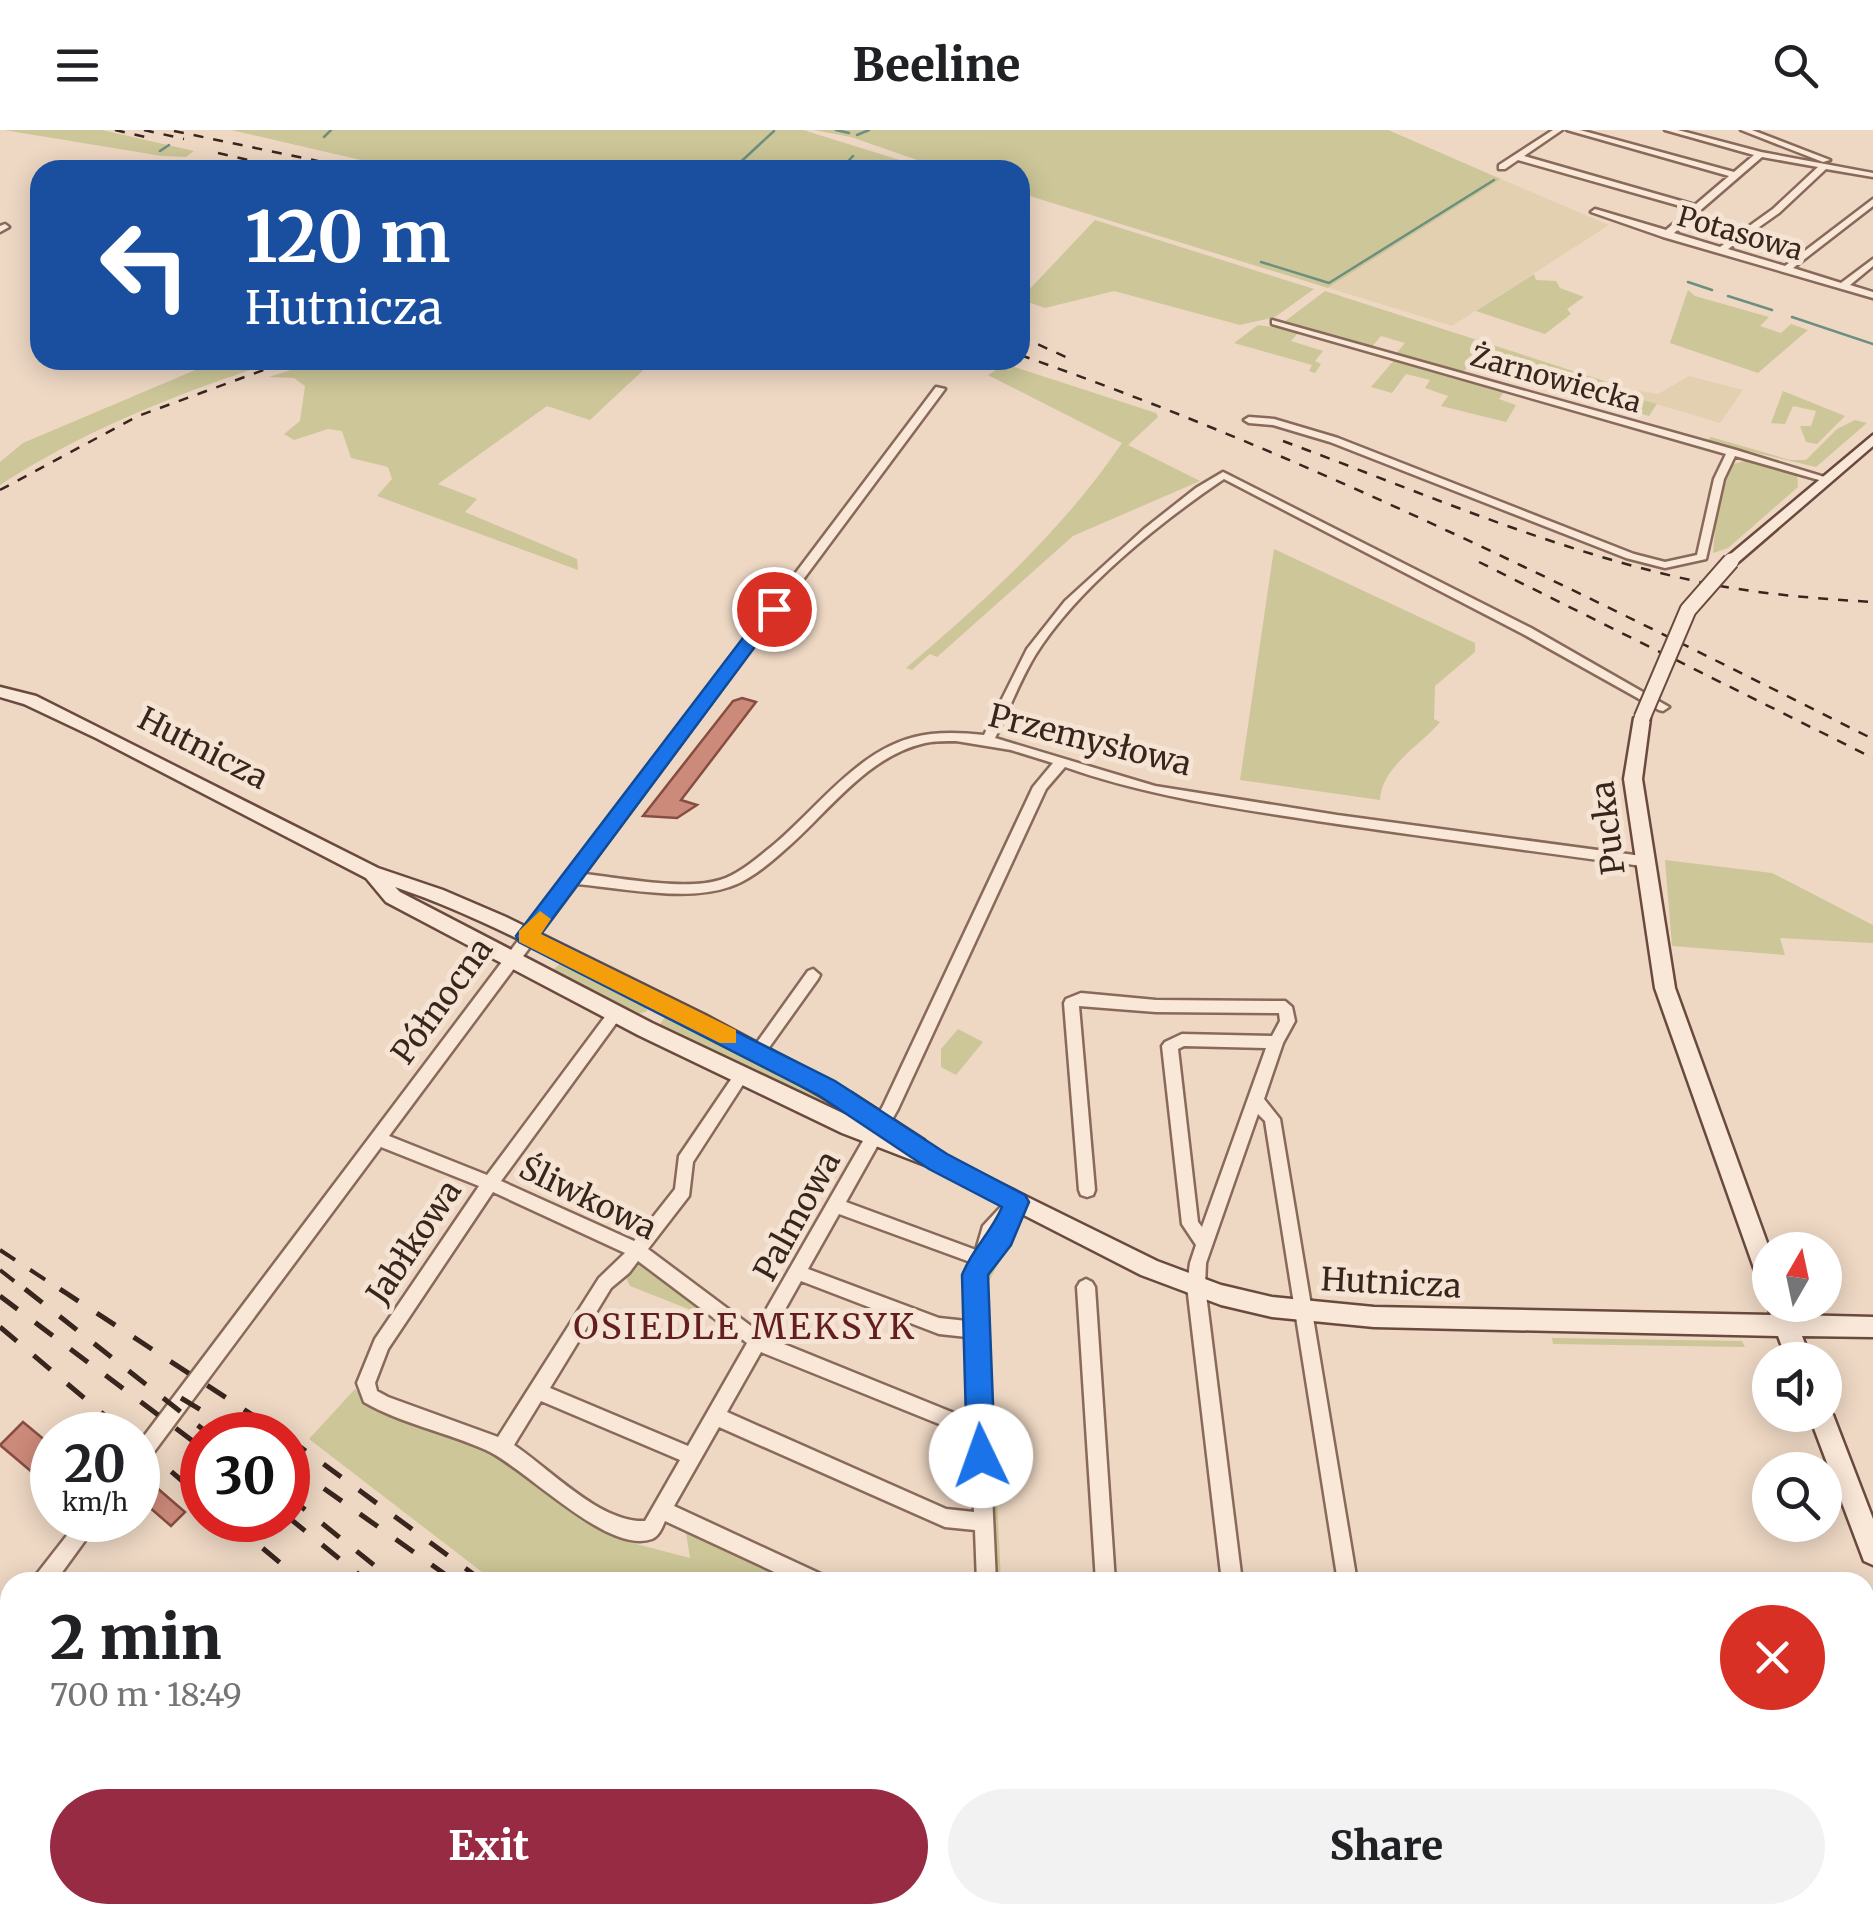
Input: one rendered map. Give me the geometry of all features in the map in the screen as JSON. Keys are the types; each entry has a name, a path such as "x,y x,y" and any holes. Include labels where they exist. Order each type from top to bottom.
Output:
{"main road":[{"name":"Pucka","path":"1752,1232 1670,1006 1642,861 1633,779 1642,718 1688,610 1731,561 1873,439"},
{"name":"Hutnicza","path":"0,692 30,700 102,734 372,873 408,883 527,936 666,1005 758,1052 878,1129 938,1162 1196,1286 1304,1312 1430,1319 1752,1315"},
{"name":"Hutnicza","path":"372,873 393,897 644,1030 741,1076 878,1129"},
{"path":"644,1030 666,1005"},
{"name":"Hutnicza","path":"1840,1322 1873,1326"},
{"path":"1827,1432 1873,1552"}],"street":[{"path":"1502,167 1558,130"},
{"path":"1570,130 1734,175"},
{"path":"1669,130 1760,154 1873,175"},
{"path":"1721,250 1776,211 1824,166 1825,159 1746,130"},
{"path":"1666,236 1760,154"},
{"path":"1517,157 1696,208"},
{"path":"1786,269 1873,202"},
{"name":"Potasowa","path":"1595,212 1873,295"},
{"path":"1843,286 1873,262"},
{"name":"Żarnowiecka","path":"1275,322 1826,478"},
{"name":"Północna","path":"160,1429 940,389"},
{"path":"1249,420 1274,422 1334,440 1648,562 1677,564 1702,558 1719,479 1732,452"},
{"path":"988,740 1025,664 1059,617 1181,502 1222,476 1582,660 1663,707"},
{"name":"Przemysłowa","path":"571,878 698,890 718,887 754,866 888,752 930,738 988,740 1155,790 1642,861"},
{"name":"Palmowa","path":"502,1448 604,1520 631,1533 650,1530 837,1206 878,1129 1040,787 1061,763"},
{"path":"758,1052 813,975"},
{"path":"1087,1190 1071,1003 1080,999 1167,1006 1286,1006 1288,1021 1276,1042 1204,1241 1196,1286 1231,1572"},
{"name":"Jabłkowa","path":"502,1448 382,1403 370,1396 366,1383 381,1345 490,1183 614,1014"},
{"path":"1204,1241 1190,1224 1170,1046 1182,1040 1276,1042"},
{"path":"502,1448 605,1284 684,1192 685,1162 741,1076"},
{"path":"1256,1101 1272,1119 1346,1572"},
{"name":"Śliwkowa","path":"378,1139 490,1183 636,1250 760,1343 937,1414 980,1423"},
{"path":"986,1572 974,1293 981,1259 1002,1237 1016,1202"},
{"path":"837,1206 981,1259"},
{"path":"800,1273 939,1326 975,1330"},
{"path":"1086,1287 1105,1572"},
{"path":"540,1392 693,1457"},
{"path":"717,1416 945,1518 984,1522"},
{"path":"662,1510 795,1572"},
{"path":"51,1572 73,1542"}],"shaded area":[{"path":"4,130 102,130 194,151 186,157 162,156"},
{"path":"231,130 803,130 900,160 361,160"},
{"path":"814,130 1388,130 1501,179 1328,288 1030,196 1030,160 917,160 851,137"},
{"path":"1501,179 1609,225 1452,326 1329,288"},
{"path":"1095,220 1314,289 1275,317 1240,325 1114,291 1045,308 1030,303 1030,289"},
{"path":"1534,274 1536,280 1556,281 1560,288 1584,297 1567,309 1571,314 1545,334 1476,311"},
{"path":"1688,290 1695,296 1769,317 1760,326 1781,333 1791,324 1808,330 1758,373 1670,343"},
{"path":"1325,291 1626,388 1617,392 1657,404 1649,416 1471,364 1463,372 1395,355 1405,343 1381,336 1371,348 1284,322"},
{"path":"1258,325 1300,331 1291,341 1323,351 1315,361 1321,364 1315,373 1309,371 1312,365 1234,343"},
{"path":"1396,358 1506,389 1499,399 1516,405 1506,422 1441,406 1448,396 1425,388 1430,380 1406,374 1392,393 1371,387"},
{"path":"195,370 251,370 136,413 67,446 0,485 0,462 23,443"},
{"path":"291,370 643,370 590,420 547,406 438,484 477,499 465,512 577,559 578,570 377,496 392,479 388,467 351,458 342,431 328,429 294,440 284,434 300,421 305,386 294,378 269,377"},
{"path":"996,370 1023,370 1156,413 1158,417 1128,445 1200,481 1073,536 937,657 930,654 912,670 906,668 1049,535 1122,443 988,375"},
{"path":"1689,376 1743,390 1720,423 1616,392 1621,388 1658,394"},
{"path":"1783,391 1845,416 1817,444 1806,442 1800,426 1811,426 1816,411 1793,406 1785,424 1771,423"},
{"path":"1855,420 1867,423 1816,467 1706,441 1711,437 1790,460 1806,460 1837,429"},
{"path":"1748,460 1797,474 1798,487 1728,548 1713,553 1716,516 1730,465"},
{"path":"1274,549 1475,643 1475,652 1435,686 1434,719 1440,722 1387,777 1380,800 1240,780"},
{"path":"1665,860 1772,873 1873,925 1873,943 1780,938 1785,955 1672,946"},
{"path":"562,961 645,1004 647,1011 636,1015 552,971"},
{"path":"665,1017 854,1113 849,1121 659,1026"},
{"path":"958,1029 983,1042 956,1075 941,1067 941,1049"},
{"path":"1008,1245 987,1285 1001,1572 996,1572 982,1292 990,1267"},
{"path":"640,1264 724,1323 630,1286 624,1274"},
{"path":"1552,1338 1742,1341 1745,1347 1553,1344"},
{"path":"355,1389 372,1404 401,1419 490,1454 617,1539 690,1558 686,1533 770,1572 482,1572 310,1440"}],"building":[{"path":"742,698 756,702 681,800 697,805 677,818 643,816 733,701"},
{"path":"23,1422 30,1428 30,1470 0,1445"},
{"path":"160,1490 180,1508 180,1517 171,1526 160,1516"}],"waterway":[{"path":"324,137 331,130"},
{"path":"836,130 849,133"},
{"path":"857,135 869,130"},
{"path":"743,160 774,131"},
{"path":"160,151 169,145"},
{"path":"849,160 853,156"},
{"path":"1261,262 1329,283 1494,180"},
{"path":"1688,282 1712,290"},
{"path":"1728,296 1772,310"},
{"path":"1792,317 1873,344"}],"railway":[{"path":"115,130 154,139"},
{"path":"144,130 184,139"},
{"path":"174,131 313,160"},
{"path":"218,153 248,160"},
{"path":"1030,341 1070,359"},
{"path":"1030,359 1130,395 1346,485 1558,583 1873,739"},
{"path":"0,490 138,416 264,370"},
{"path":"1283,441 1499,523 1609,559 1739,589 1873,602"},
{"path":"1479,562 1873,758"},
{"path":"0,1250 64,1292"},
{"path":"0,1270 28,1292"},
{"path":"25,1289 181,1412"},
{"path":"60,1289 248,1412"},
{"path":"0,1296 180,1431"},
{"path":"0,1327 101,1412"},
{"path":"181,1398 204,1412"},
{"path":"310,1454 470,1572"},
{"path":"160,1462 180,1479"},
{"path":"310,1479 442,1572"},
{"path":"310,1514 383,1572"},
{"path":"310,1535 356,1572"},
{"path":"255,1542 291,1572"}],"slow traffic":[{"path":"540,919 527,936 728,1036"}],"district":[{"name":"OSIEDLE MEKSYK","path":"745,1327"}],"route":[{"path":"774,609 527,936 852,1102 938,1162 1016,1202 1002,1237 981,1259 975,1275 981,1456"}]}
